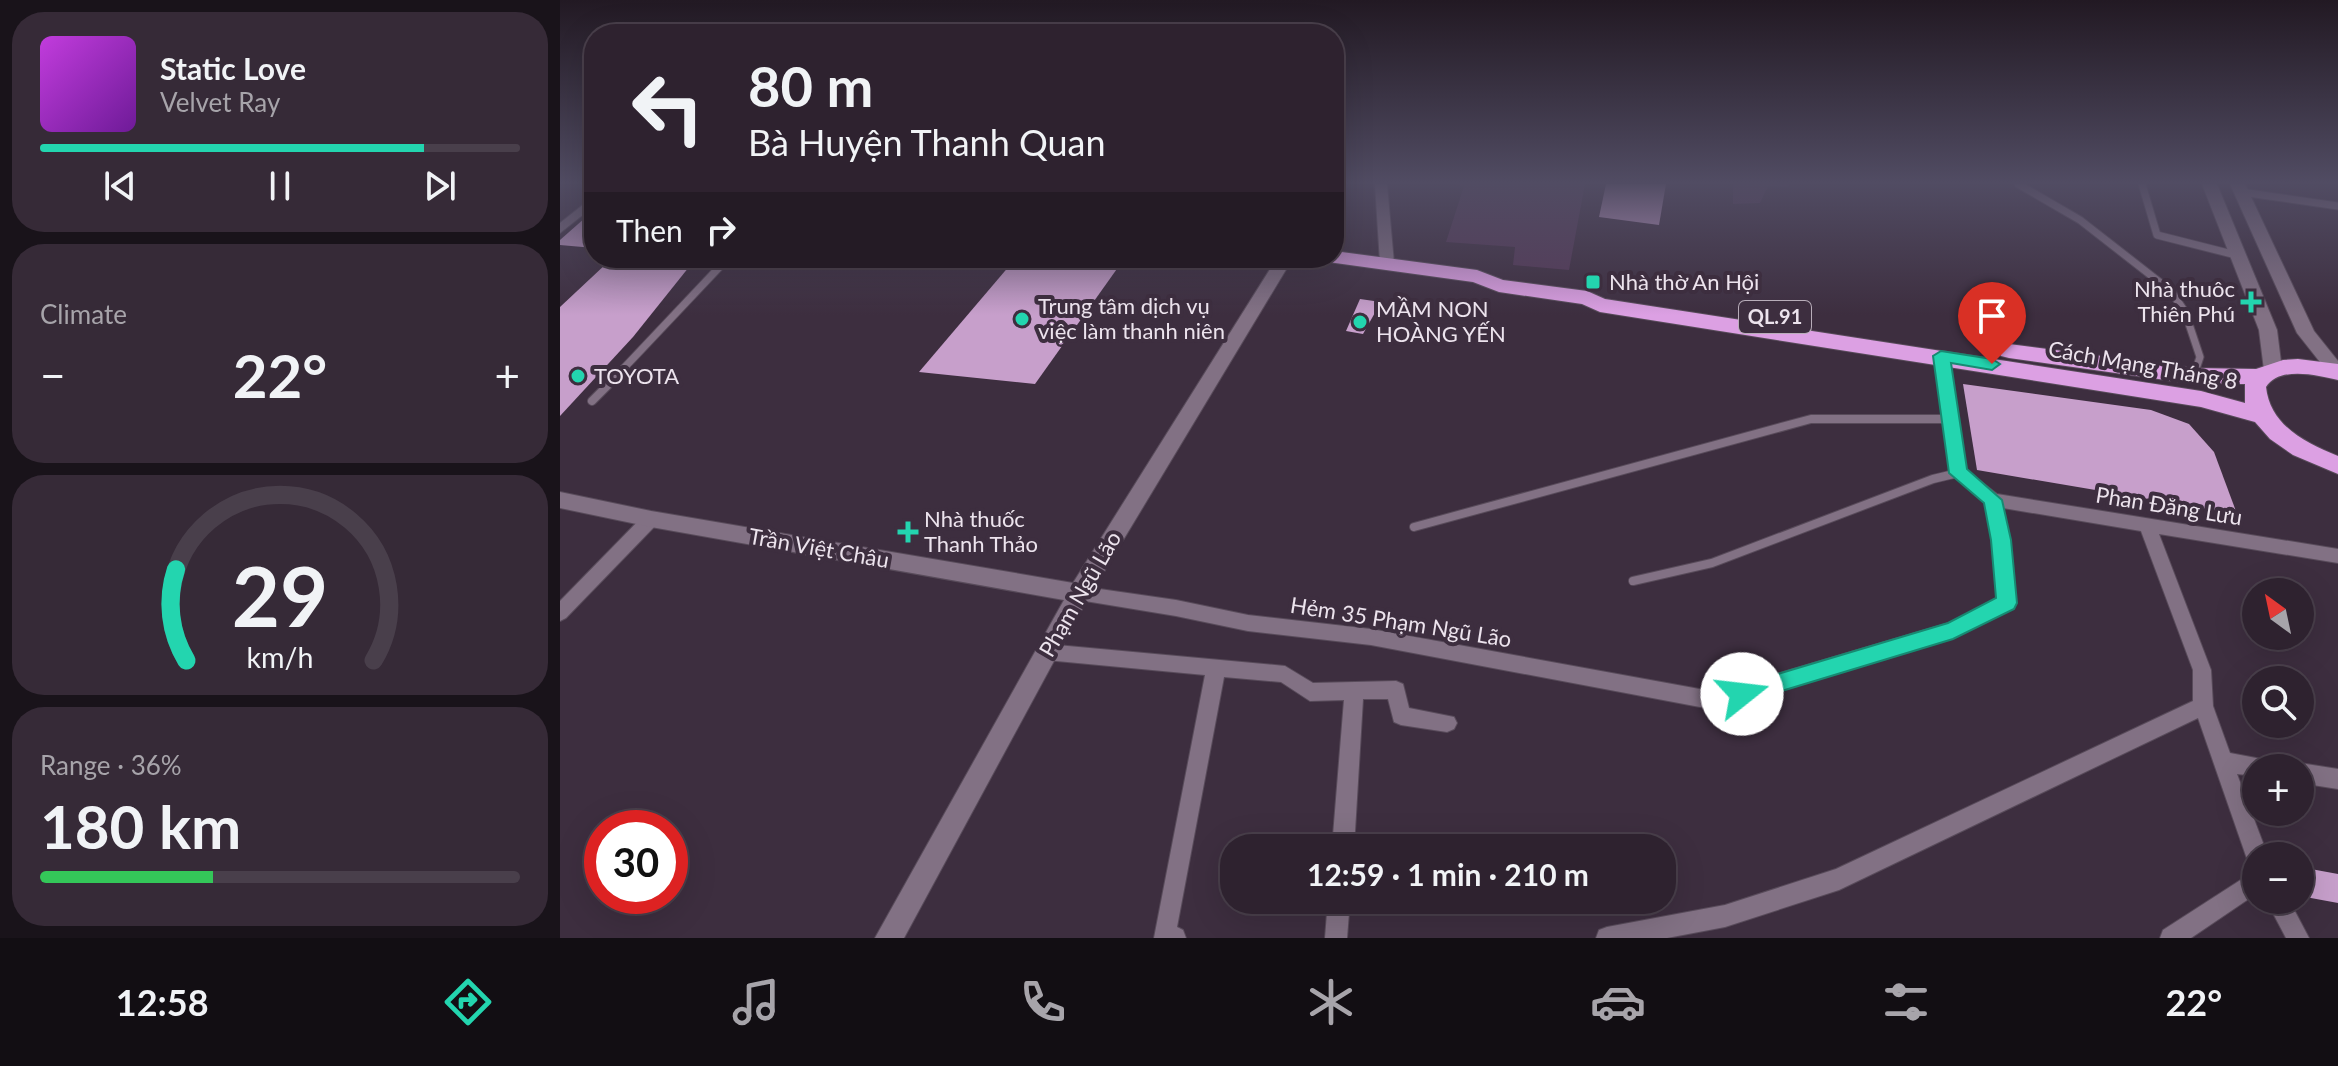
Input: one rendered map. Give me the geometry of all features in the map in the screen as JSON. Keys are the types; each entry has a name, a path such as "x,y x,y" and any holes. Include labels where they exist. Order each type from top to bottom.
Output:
{"highway":[{"name":"Cách Mạng Tháng 8","path":"1344,258 1477,276 1499,286 1587,298 1600,305 2201,399 2263,416"},
{"name":"Cách Mạng Tháng 8","path":"1330,268 1474,290 1499,286"},
{"name":"Cách Mạng Tháng 8","path":"1587,298 1606,292 2194,376 2267,373 2312,366 2338,372"},
{"path":"2267,373 2255,395 2263,416 2291,442 2336,468"}],"street":[{"path":"1384,228 1387,263"},
{"path":"2226,228 2268,330 2267,373"},
{"path":"2257,228 2306,333 2338,372"},
{"name":"Phạm Ngũ Lão","path":"889,938 1079,593 1279,268"},
{"path":"1941,356 1958,473 1993,500"},
{"name":"Trần Việt Châu","path":"560,500 651,519 1079,593"},
{"name":"Hẻm 35 Phạm Ngũ Lão","path":"1079,593 1248,623 1371,637 1716,701 1953,630 2007,603 2001,540 1993,500"},
{"name":"Phan Đăng Lưu","path":"1993,500 2338,556"},
{"path":"560,613 651,519"},
{"path":"2147,525 2202,670 2203,706 2252,842"},
{"path":"1046,652 1285,674 1310,692 1396,690 1401,716 1447,723"},
{"path":"1175,938 1164,936 1216,669"},
{"path":"1344,834 1354,691"},
{"path":"1607,938 1725,916 1839,879 2203,706"},
{"path":"2223,762 2242,765"},
{"path":"2314,775 2338,779"},
{"path":"2171,938 2242,890"},
{"path":"1336,938 1338,914"},
{"path":"2285,914 2298,938"}],"lane":[{"path":"2090,228 2171,291 2185,312 2200,357 2194,376"},
{"path":"2155,228 2157,235 2236,255"},
{"path":"592,401 718,268"},
{"path":"1414,527 1811,419 1950,419"},
{"path":"1633,581 1712,563 1933,479 1958,473"}],"shaded area":[{"path":"1451,228 1577,228 1569,270 1513,265 1515,247 1446,242"}],"building":[{"path":"574,228 584,228 584,247 560,245 560,240"},
{"name":"TOYOTA","path":"602,268 688,268 633,337 560,416 560,307"},
{"name":"Trung tâm dịch vụ việc làm thanh niên","path":"1007,268 1118,268 1035,384 919,372"},
{"name":"MẦM NON HOÀNG YẾN","path":"1360,299 1381,302 1363,334 1346,331"},
{"path":"1963,384 2151,410 2189,424 2214,452 2237,514 1977,470"},
{"path":"2314,870 2338,874 2338,903 2314,899"}],"place":[{"name":"Nhà thờ An Hội","path":"1593,282"},
{"name":"Nhà thuôc Thiên Phú","path":"2251,302"},
{"name":"Trung tâm dịch vụ việc làm thanh niên","path":"1022,319"},
{"name":"MẦM NON HOÀNG YẾN","path":"1360,322"},
{"name":"TOYOTA","path":"578,376"},
{"name":"Nhà thuốc Thanh Thảo","path":"908,532"}],"route":[{"path":"1742,694 1953,630 2007,603 2001,540 1993,500 1958,473 1941,356 1992,364"}]}
